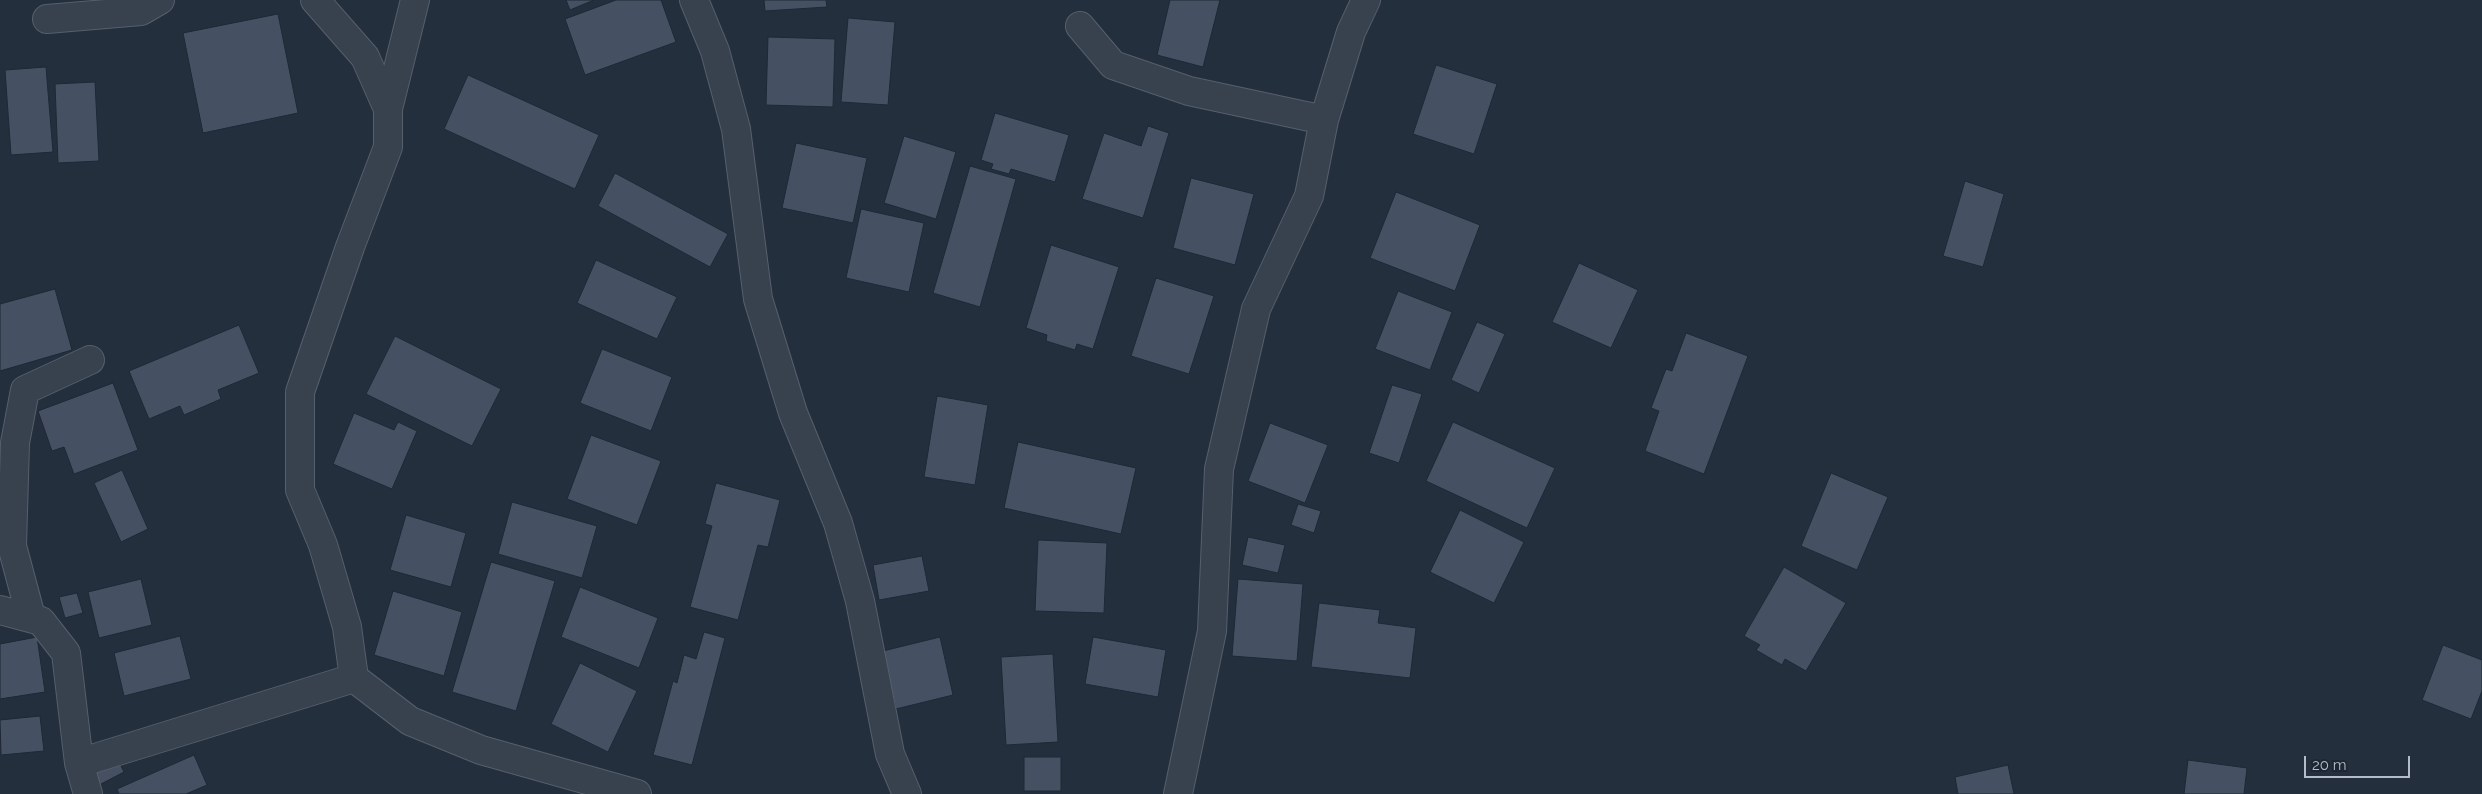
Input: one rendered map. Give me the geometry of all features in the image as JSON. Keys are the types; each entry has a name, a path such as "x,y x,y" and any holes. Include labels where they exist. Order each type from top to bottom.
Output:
{"street":[{"path":"47,19 141,11 160,0"},
{"path":"315,0 365,57 388,109"},
{"path":"415,0 388,109 388,147 350,247 300,392 300,490 323,545 347,627 354,678 410,722 481,750 637,794"},
{"path":"694,0 715,51 736,129 758,299 793,413 838,523 860,601 890,754 907,794"},
{"path":"1178,794 1212,631 1219,469 1256,309 1309,196 1324,120 1351,32 1366,0"},
{"path":"1080,26 1113,65 1189,90 1324,120"},
{"path":"31,617 12,546 15,444 25,390 90,360"},
{"path":"0,610 31,617 41,622 66,653 79,763 88,794"},
{"path":"79,763 354,678"}],"building":[{"path":"566,0 594,0 570,10"},
{"path":"616,0 661,0 676,42 585,75 565,19"},
{"path":"764,0 826,0 827,7 765,11"},
{"path":"1170,0 1220,0 1203,67 1157,55"},
{"path":"278,14 298,113 203,133 183,33"},
{"path":"848,18 895,22 888,105 841,102"},
{"path":"768,37 835,39 833,107 766,105"},
{"path":"1436,65 1497,84 1474,154 1413,134"},
{"path":"46,67 53,152 11,155 5,70"},
{"path":"468,75 599,135 575,189 444,129"},
{"path":"95,82 99,161 58,163 55,84"},
{"path":"995,113 1069,135 1055,182 1011,169 1009,174 991,169 993,164 981,160"},
{"path":"1148,126 1169,133 1143,218 1082,199 1104,133 1141,146"},
{"path":"904,136 956,152 936,219 884,203"},
{"path":"796,143 867,158 853,223 782,208"},
{"path":"970,166 1016,179 980,307 933,293"},
{"path":"615,173 728,234 710,267 598,206"},
{"path":"1191,178 1254,194 1235,265 1173,248"},
{"path":"1965,181 2004,194 1983,267 1943,256"},
{"path":"1396,192 1480,225 1455,291 1370,258"},
{"path":"861,209 924,223 909,292 846,278"},
{"path":"1051,245 1119,267 1093,349 1077,344 1075,350 1046,341 1047,335 1026,328"},
{"path":"596,260 677,297 657,339 577,303"},
{"path":"1579,263 1638,290 1611,348 1552,322"},
{"path":"1156,278 1214,296 1189,374 1131,356"},
{"path":"55,289 72,350 0,371 0,304"},
{"path":"1398,291 1452,312 1430,370 1375,349"},
{"path":"1477,322 1505,334 1479,393 1451,380"},
{"path":"239,325 259,373 218,390 221,399 184,415 180,406 149,419 129,371"},
{"path":"1686,333 1748,356 1704,474 1645,451 1659,411 1651,408 1666,369 1672,371"},
{"path":"395,336 501,389 472,446 366,394"},
{"path":"602,349 672,377 651,431 580,403"},
{"path":"113,383 138,450 74,474 64,447 52,451 38,411"},
{"path":"1392,385 1422,394 1399,463 1369,453"},
{"path":"937,396 988,405 975,485 924,477"},
{"path":"354,413 394,430 398,422 417,431 392,489 333,464"},
{"path":"1453,422 1555,468 1527,528 1426,481"},
{"path":"1270,423 1328,445 1305,503 1248,481"},
{"path":"591,435 661,461 637,525 567,499"},
{"path":"1018,442 1136,468 1121,534 1004,508"},
{"path":"122,470 148,529 121,542 94,483"},
{"path":"1831,473 1888,497 1857,570 1801,546"},
{"path":"716,483 780,500 768,547 758,545 738,620 690,607 712,526 705,524"},
{"path":"512,502 597,526 582,578 498,554"},
{"path":"1298,504 1321,511 1314,533 1291,525"},
{"path":"1460,510 1524,542 1494,603 1430,572"},
{"path":"406,515 466,533 451,587 390,570"},
{"path":"1248,537 1285,545 1278,573 1242,565"},
{"path":"1038,540 1107,543 1104,613 1035,611"},
{"path":"922,556 929,591 879,600 873,565"},
{"path":"491,562 555,581 516,711 452,692"},
{"path":"1784,567 1846,603 1806,671 1785,659 1782,665 1756,650 1760,645 1744,636"},
{"path":"141,579 152,625 99,638 88,592"},
{"path":"1238,579 1303,584 1297,661 1232,656"},
{"path":"580,587 658,618 639,668 561,637"},
{"path":"393,591 462,612 444,676 374,655"},
{"path":"77,593 83,613 65,618 59,597"},
{"path":"1319,603 1380,610 1378,623 1416,628 1410,678 1311,667"},
{"path":"704,632 725,638 692,765 653,755 673,681 677,683 684,655 696,659"},
{"path":"180,636 191,679 124,696 114,653"},
{"path":"37,637 45,692 0,699 0,644"},
{"path":"940,637 953,695 896,709 883,651"},
{"path":"1093,637 1166,650 1158,697 1085,684"},
{"path":"2443,645 2482,660 2482,691 2471,719 2422,700"},
{"path":"1053,654 1058,742 1006,745 1001,657"},
{"path":"580,663 637,691 608,752 551,724"},
{"path":"40,716 44,751 1,755 0,720"},
{"path":"194,755 207,785 186,794 119,794 117,789"},
{"path":"1024,757 1061,757 1061,791 1024,791"},
{"path":"117,758 124,772 99,785 92,772"},
{"path":"2188,760 2247,768 2244,794 2184,794"},
{"path":"2008,765 2014,794 1958,794 1955,777"}]}
